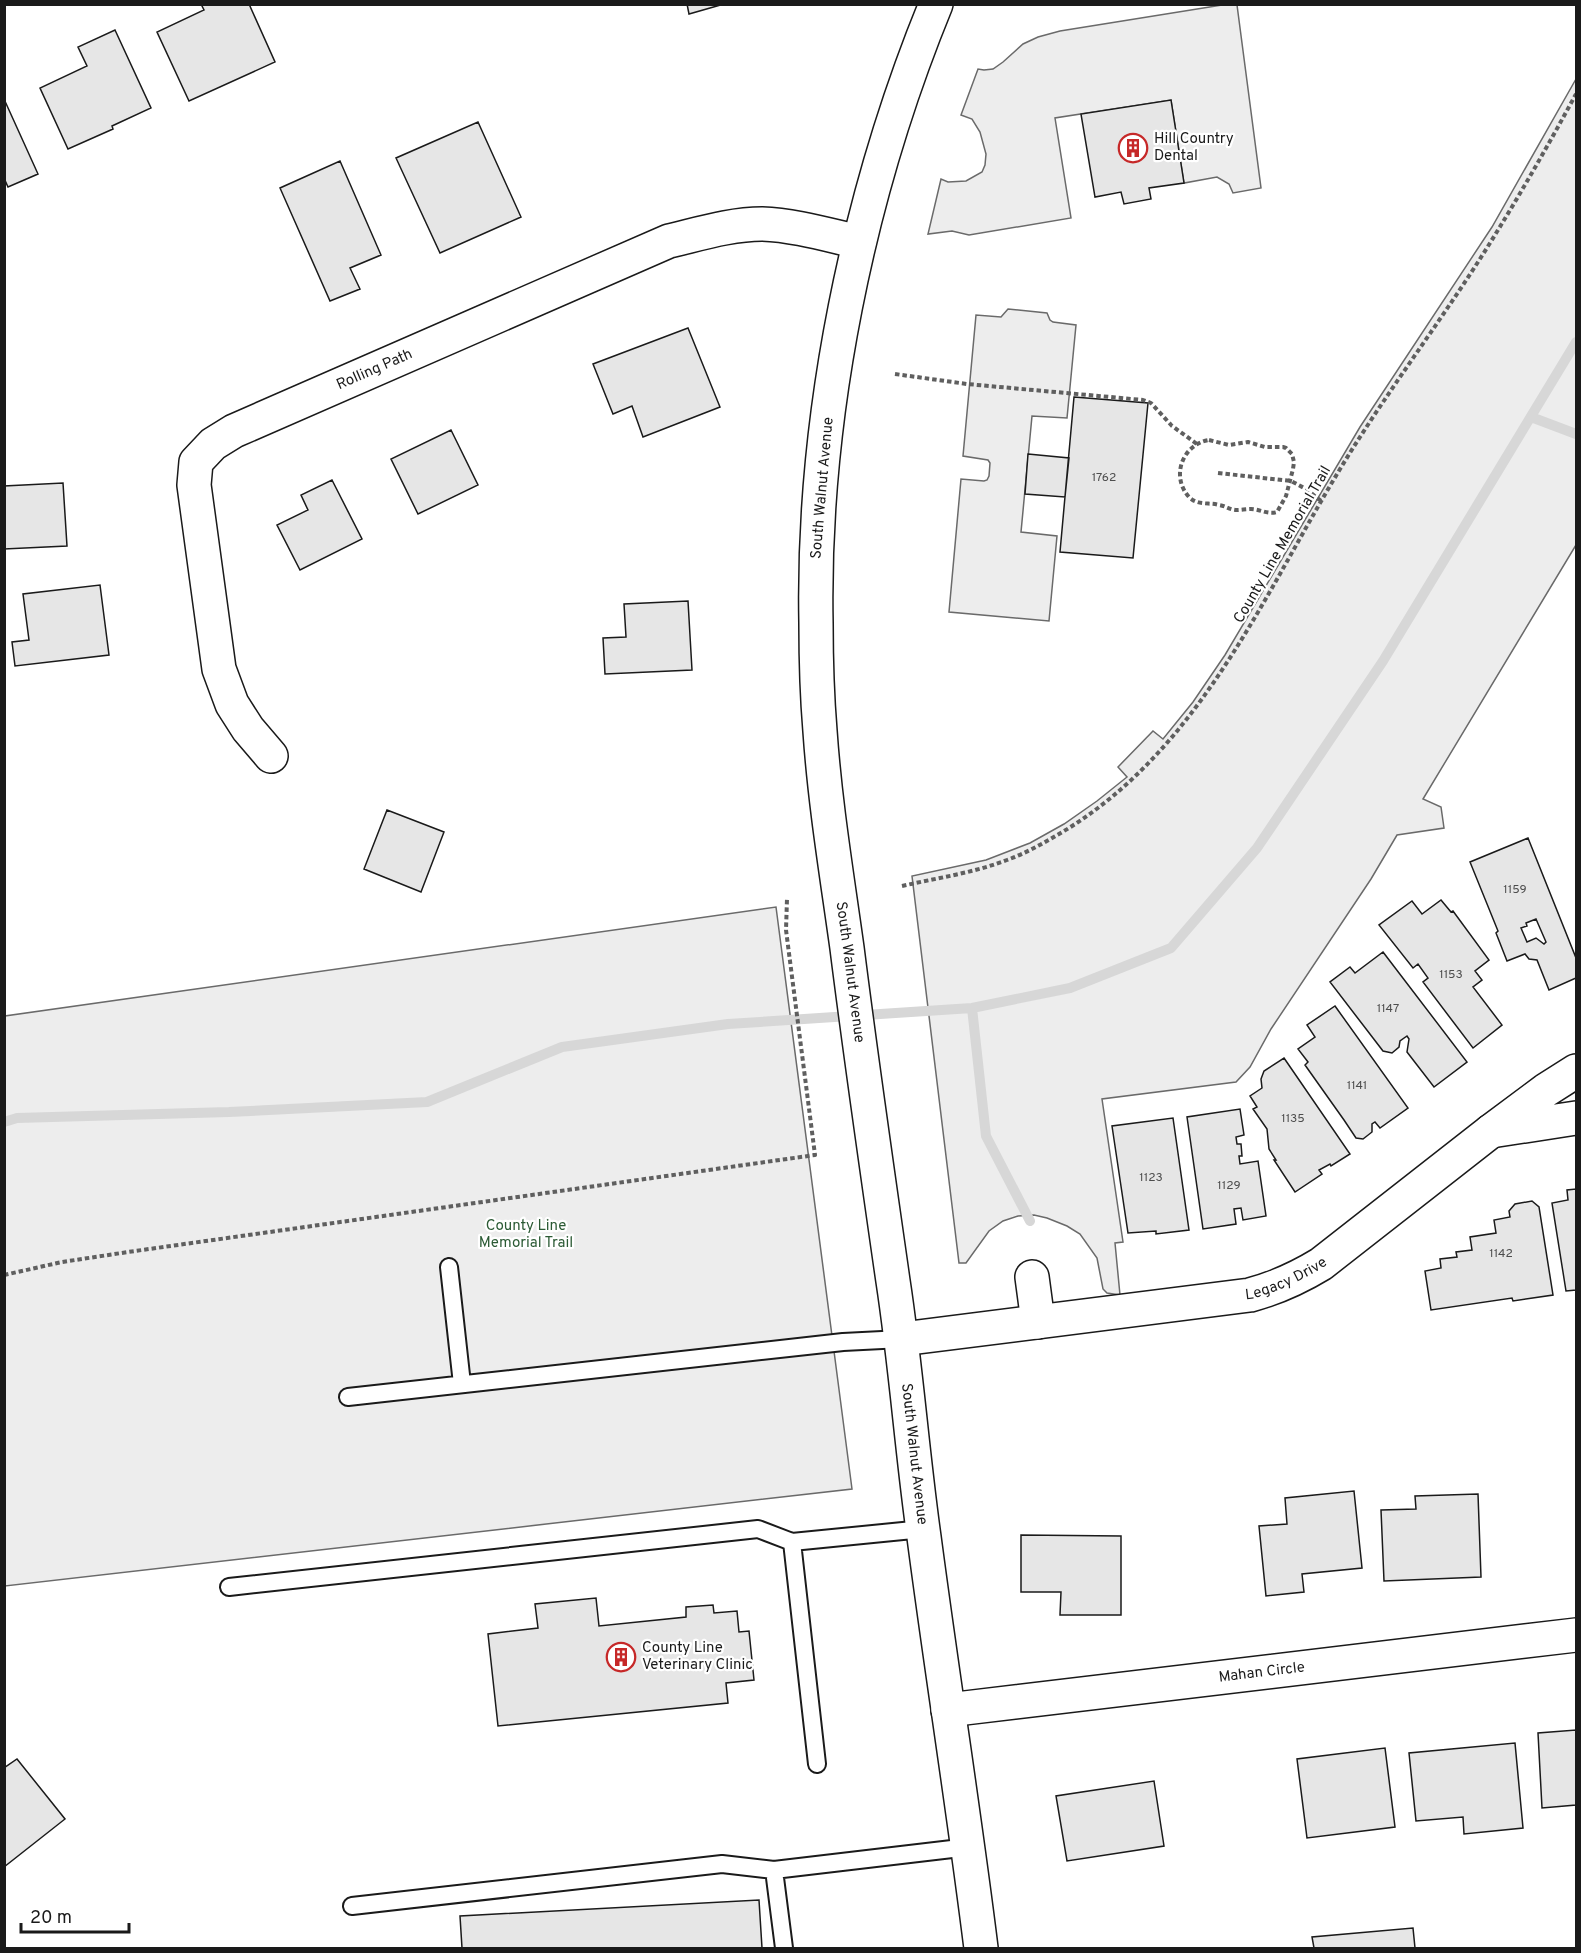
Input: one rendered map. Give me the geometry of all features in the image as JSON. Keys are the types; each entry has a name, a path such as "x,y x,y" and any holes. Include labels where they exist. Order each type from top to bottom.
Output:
{"street":[{"name":"South Walnut Avenue","path":"936,4 887,141 859,242 835,368 822,471 816,619 820,735 843,923 902,1339 923,1529 969,1846 981,1948"},
{"name":"Rolling Path","path":"271,756 248,729 232,704 219,669 194,485 196,462 213,444 234,431 669,241 762,224 859,242"},
{"name":"Legacy Drive","path":"902,1339 1250,1295 1276,1288 1322,1264 1491,1131 1576,1071"},
{"name":"Legacy Drive","path":"1491,1131 1576,1118"},
{"path":"1032,1277 1038,1322"},
{"name":"Mahan Circle","path":"948,1710 1576,1635"}],"lane":[{"path":"449,1268 462,1384"},
{"path":"348,1397 831,1344 902,1339"},
{"path":"229,1587 758,1529 792,1542 923,1529"},
{"path":"792,1542 817,1764"},
{"path":"352,1906 722,1864 774,1870 969,1846"},
{"path":"774,1870 784,1948"}],"path":[{"name":"County Line Memorial Trail","path":"902,886 969,872 1007,860 1041,845 1093,812 1131,780 1168,743 1198,706 1271,592 1360,437 1498,231 1576,94"},
{"path":"895,374 967,384 1143,400 1151,403 1172,426 1197,444"},
{"path":"1209,440 1229,445 1248,442 1265,447 1283,447 1292,454 1294,462 1290,481 1280,509 1274,514 1251,509 1234,510 1219,504 1200,503 1188,496 1180,475 1186,453 1197,444 1209,440"},
{"path":"1218,473 1290,481 1322,501"},
{"path":"4,1275 62,1262 128,1252 815,1155 786,930 787,899"}],"shaded area":[{"path":"1222,5 1237,5 1261,188 1233,193 1229,184 1217,177 1184,183 1171,100 1055,118 1071,218 969,235 952,231 928,234 941,179 948,182 966,181 982,172 985,165 986,154 980,132 972,119 961,115 978,69 993,69 1023,44 1060,31"},
{"path":"1576,79 1576,545 1423,799 1441,807 1444,828 1397,835 1371,879 1271,1029 1250,1067 1236,1082 1102,1099 1123,1242 1115,1243 1120,1295 1107,1293 1103,1289 1097,1258 1080,1234 1067,1226 1034,1215 1018,1216 1003,1221 989,1231 966,1263 959,1263 912,876 986,860 1030,843 1064,824 1127,777 1118,767 1153,731 1163,739 1193,702 1225,655 1360,427 1492,227"},
{"path":"1008,309 1047,313 1053,322 1076,325 1067,418 1032,416 1021,532 1057,536 1049,621 949,612 961,479 984,481 989,476 990,463 988,460 963,456 976,315 1001,317"},
{"name":"County Line Memorial Trail","path":"776,907 852,1489 5,1586 5,1016"}],"building":[{"path":"201,4 249,4 275,62 189,101 157,32 204,10"},
{"path":"687,4 724,4 689,14"},
{"path":"115,30 151,108 112,126 113,129 68,149 40,88 87,66 78,47"},
{"path":"4,99 38,174 8,187 4,178"},
{"name":"Hill Country Dental","path":"1171,100 1184,183 1149,188 1151,199 1124,204 1121,192 1095,197 1081,114"},
{"path":"478,122 521,217 440,253 396,158"},
{"path":"340,161 381,255 350,268 360,289 330,301 280,188"},
{"path":"688,328 720,407 643,437 632,406 613,414 593,364"},
{"path":"1074,397 1148,403 1133,558 1060,552"},
{"path":"451,430 478,485 418,514 391,459"},
{"path":"1028,454 1069,458 1065,497 1025,494"},
{"path":"332,480 362,539 300,570 277,525 308,510 301,495"},
{"path":"63,483 67,546 4,549 4,486"},
{"path":"100,585 109,655 15,666 12,642 29,640 23,594"},
{"path":"688,601 692,670 605,674 603,638 626,637 624,604"},
{"path":"387,810 444,832 421,892 364,869"},
{"path":"1528,838 1576,958 1576,978 1549,990 1537,960 1529,959 1525,954 1507,961 1496,933 1498,931 1470,862","holes":["1536,919 1546,942 1544,944 1536,938 1527,942 1521,928"]},
{"path":"1441,900 1451,912 1453,911 1489,960 1475,971 1482,980 1473,987 1502,1025 1473,1048 1423,982 1428,978 1418,964 1413,968 1379,925 1412,901 1422,914"},
{"path":"1383,952 1467,1062 1434,1087 1407,1052 1409,1039 1407,1036 1400,1041 1399,1047 1392,1053 1383,1051 1330,982 1350,967 1355,973"},
{"path":"1335,1006 1408,1108 1380,1128 1375,1122 1372,1124 1372,1132 1363,1139 1356,1138 1305,1065 1308,1062 1298,1049 1315,1037 1307,1025"},
{"path":"1284,1058 1350,1154 1331,1166 1330,1164 1319,1170 1322,1174 1295,1192 1274,1160 1276,1160 1269,1149 1267,1129 1253,1109 1257,1107 1250,1096 1262,1088 1261,1079 1264,1071"},
{"path":"1240,1109 1244,1135 1236,1137 1237,1144 1241,1144 1240,1164 1258,1161 1266,1216 1243,1220 1241,1208 1234,1209 1236,1224 1203,1229 1187,1117"},
{"path":"1173,1118 1189,1230 1156,1234 1156,1231 1128,1233 1112,1126"},
{"path":"1576,1189 1576,1290 1566,1291 1552,1203 1568,1200 1567,1190"},
{"path":"1532,1201 1539,1207 1553,1295 1513,1301 1512,1298 1431,1310 1425,1271 1441,1268 1440,1259 1457,1257 1456,1252 1472,1250 1470,1237 1496,1233 1494,1220 1510,1217 1509,1211 1515,1204"},
{"path":"1354,1491 1362,1568 1302,1574 1304,1592 1266,1596 1259,1526 1287,1524 1285,1498"},
{"path":"1478,1494 1481,1577 1384,1581 1381,1510 1416,1509 1415,1496"},
{"path":"1021,1535 1121,1536 1121,1615 1060,1615 1061,1592 1021,1592"},
{"name":"County Line Veterinary Clinic","path":"596,1598 599,1626 686,1617 686,1607 713,1605 714,1613 737,1611 739,1632 749,1631 754,1680 726,1683 728,1703 498,1726 488,1634 538,1628 535,1604"},
{"path":"1576,1730 1576,1805 1542,1808 1538,1733"},
{"path":"1515,1743 1523,1828 1464,1834 1463,1817 1416,1821 1409,1753"},
{"path":"1385,1748 1395,1827 1307,1838 1297,1759"},
{"path":"17,1759 65,1819 4,1867 4,1768"},
{"path":"1154,1781 1164,1846 1067,1861 1056,1796"},
{"path":"759,1900 762,1948 462,1948 460,1916"},
{"path":"1413,1928 1415,1948 1314,1948 1312,1937"}],"waterway":[{"path":"4,1122 17,1118 229,1112 427,1102 562,1047 728,1024 972,1008 1070,988 1171,948 1257,848 1383,661 1576,342"},
{"path":"1531,417 1576,434"},
{"path":"972,1008 986,1136 1030,1221"}],"place":[{"name":"Hill Country Dental","path":"1133,148"},
{"name":"County Line Veterinary Clinic","path":"621,1657"}]}
